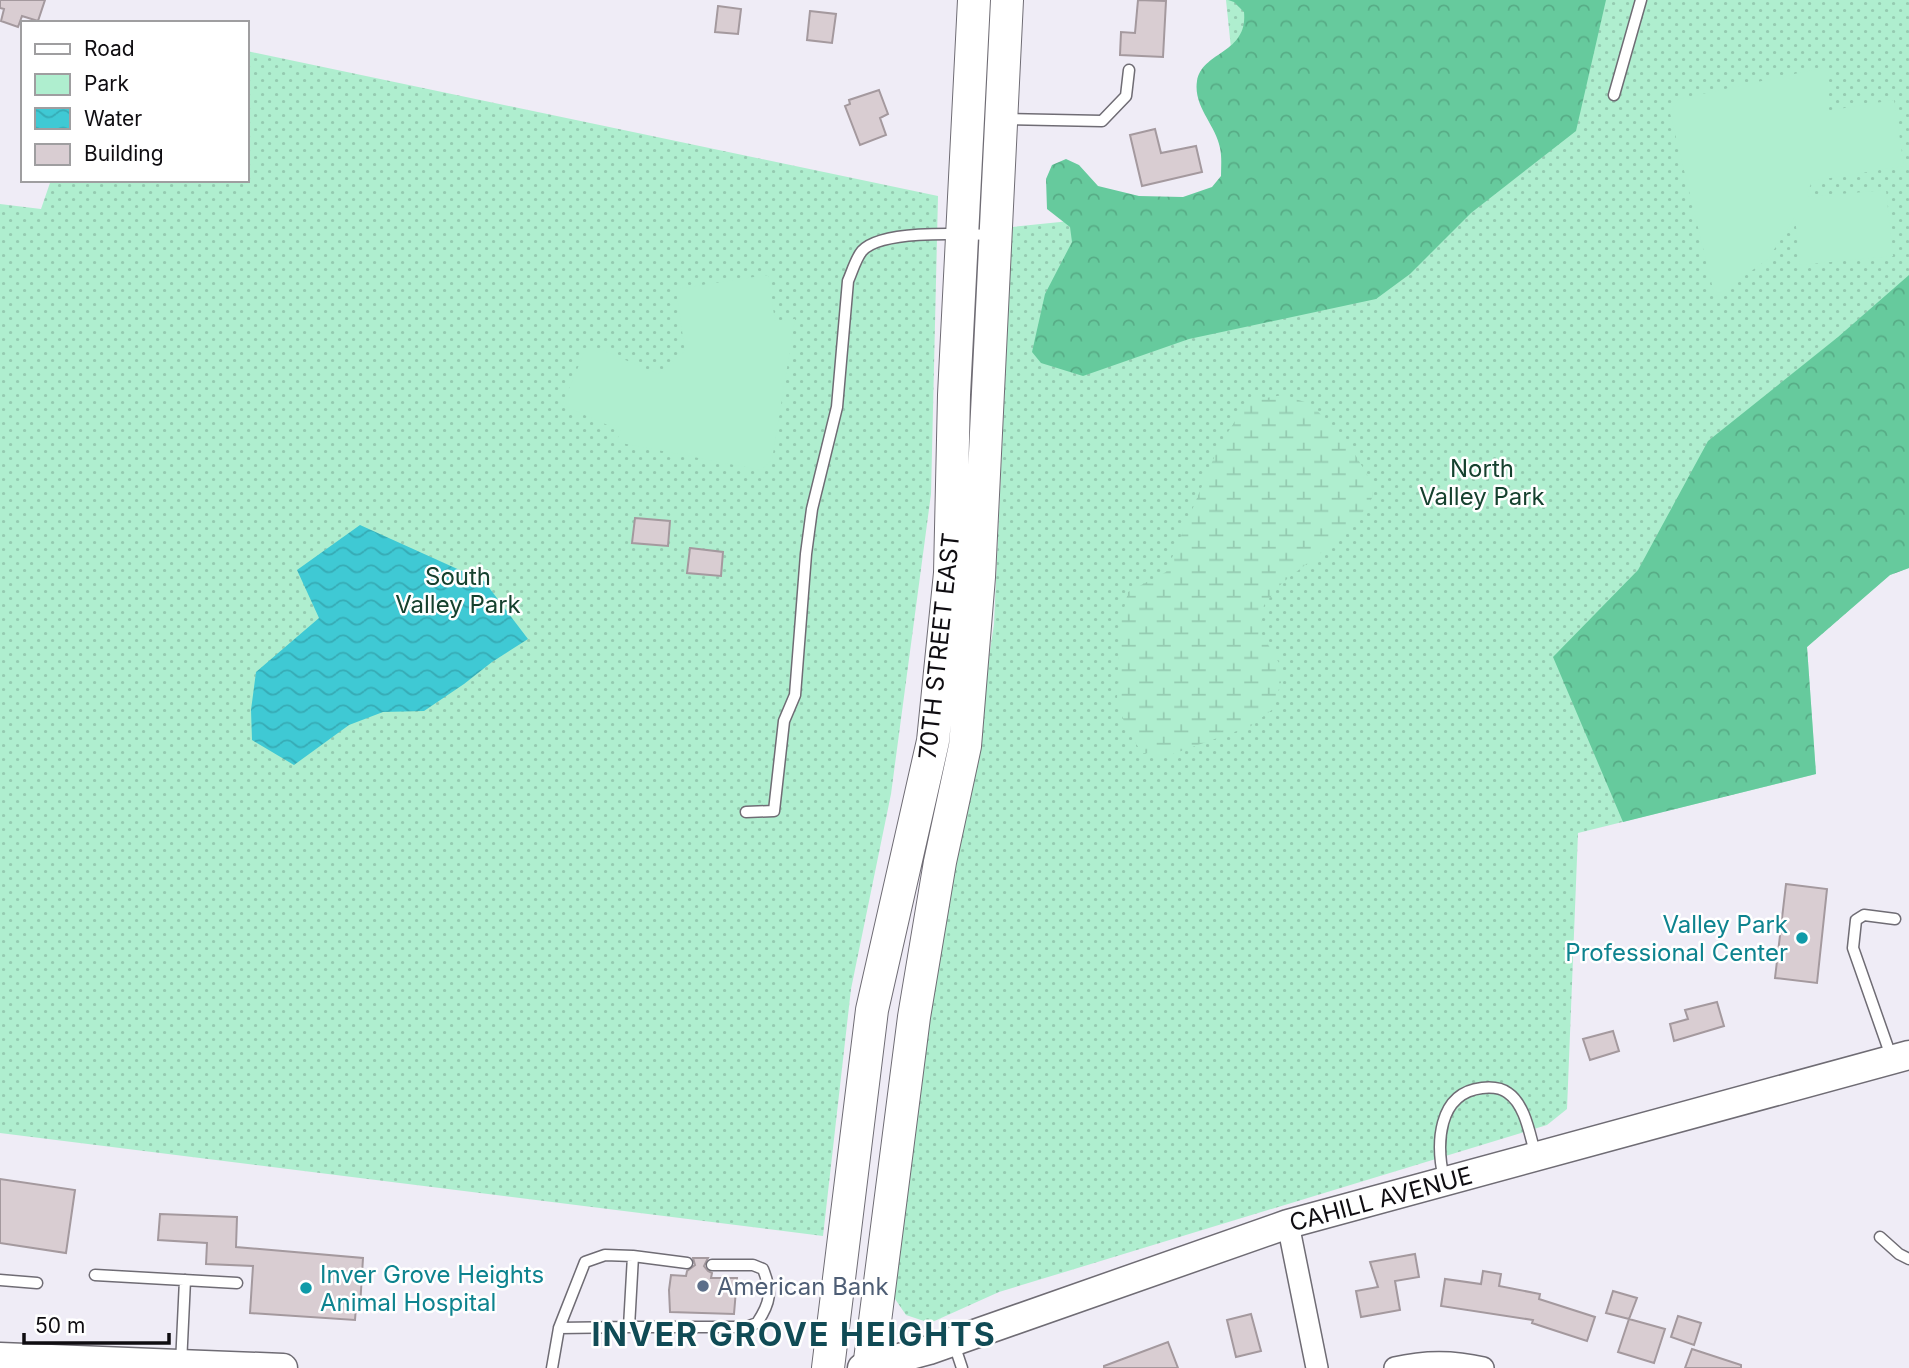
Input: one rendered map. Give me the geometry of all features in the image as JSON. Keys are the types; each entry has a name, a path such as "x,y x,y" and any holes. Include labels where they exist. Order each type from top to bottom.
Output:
{"main road":[{"name":"70TH STREET EAST","path":"828,1368 872,1010 933,741 950,573 954,395 974,0"},
{"name":"70TH STREET EAST","path":"867,1367 914,1017 940,862 965,746 980,563 1007,0"}],"street":[{"name":"CAHILL AVENUE","path":"867,1367 953,1341 1288,1224 1900,1057"},
{"path":"1288,1224 1317,1368"},
{"path":"0,1357 283,1368"},
{"path":"1395,1368 1458,1362 1483,1368"}],"lane":[{"path":"1614,95 1641,0"},
{"path":"1001,119 1102,121 1126,96 1129,70"},
{"path":"746,812 774,811 784,721 795,695 812,509 837,407 848,281 862,250 876,242 911,235 996,235"},
{"path":"1895,919 1864,915 1856,920 1853,948 1900,1057"},
{"path":"1444,1181 1439,1160 1441,1127 1446,1112 1459,1097 1476,1089 1493,1087 1508,1093 1519,1106 1536,1156"},
{"path":"1880,1237 1909,1259"},
{"path":"552,1368 559,1328 585,1262 605,1255 687,1263"},
{"path":"629,1327 633,1256"},
{"path":"559,1328 746,1327 757,1323 768,1307 770,1286 763,1269 753,1265 712,1265"},
{"path":"95,1275 237,1283"},
{"path":"0,1280 37,1283"},
{"path":"181,1364 185,1280"},
{"path":"953,1341 962,1368"}],"green space":[{"name":"North Valley Park","path":"1226,0 1909,0 1909,568 1890,575 1807,647 1816,774 1578,833 1567,1109 1547,1125 999,1292 930,1323 906,1315 893,1296 933,972 978,730 994,624 1012,227 1247,203"},
{"path":"1228,0 1606,0 1576,131 1471,213 1410,274 1376,299 1189,339 1083,376 1041,363 1032,352 1045,294 1072,242 1070,227 1047,209 1046,179 1052,165 1066,159 1079,165 1098,186 1139,196 1183,197 1212,187 1221,176 1221,151 1201,108 1197,81 1207,63 1232,44 1243,26 1244,12"},
{"name":"South Valley Park","path":"248,51 938,196 931,494 891,794 851,989 823,1236 0,1133 0,204 41,209 50,182 248,182"},
{"path":"1826,67 1826,111 1894,100 1904,166 1812,181 1806,197 1886,190 1893,256 1800,265 1795,217 1768,259 1715,297 1670,113 1679,99"},
{"path":"768,275 775,321 795,319 772,460 761,470 616,442 621,431 562,405 588,344 658,374 685,351 676,289"},
{"path":"1909,275 1909,568 1890,575 1807,647 1816,774 1623,822 1553,657 1638,570 1708,441 1838,337"},
{"path":"1283,395 1311,404 1350,446 1372,483 1373,496 1366,509 1327,548 1282,583 1264,605 1260,631 1282,668 1273,709 1251,726 1170,755 1142,753 1126,728 1117,700 1120,626 1128,592 1166,572 1218,448 1242,410 1254,400"}],"water":[{"path":"360,525 484,581 528,639 424,711 383,712 349,725 294,765 252,740 251,710 256,672 319,618 297,570"}],"building":[{"path":"0,0 45,0 38,21 22,16 18,27 1,21 4,9 0,8"},
{"path":"1138,0 1166,1 1163,57 1120,55 1121,32 1135,33"},
{"path":"718,6 741,9 738,34 715,32"},
{"path":"810,11 836,14 832,43 807,40"},
{"path":"879,90 888,114 880,118 886,135 860,145 845,106 850,104 849,100"},
{"path":"1155,129 1161,153 1196,146 1202,172 1142,186 1130,135"},
{"path":"635,518 670,521 668,546 632,543"},
{"path":"690,548 723,552 721,576 687,573"},
{"name":"Valley Park Professional Center","path":"1786,884 1827,889 1817,983 1775,978"},
{"path":"1717,1002 1724,1026 1674,1041 1670,1024 1688,1019 1685,1010"},
{"path":"1613,1031 1619,1051 1590,1060 1583,1039"},
{"path":"0,1179 75,1190 66,1253 0,1243"},
{"name":"Inver Grove Heights Animal Hospital","path":"160,1214 237,1217 236,1247 363,1258 360,1307 356,1307 355,1320 250,1313 253,1266 206,1264 207,1243 158,1240"},
{"path":"1415,1254 1419,1277 1395,1281 1400,1310 1361,1317 1356,1291 1378,1287 1370,1262"},
{"name":"American Bank","path":"693,1258 708,1258 704,1266 712,1273 711,1278 737,1278 734,1314 670,1312 671,1275 686,1276 687,1271 695,1265"},
{"path":"1483,1271 1501,1274 1499,1286 1540,1294 1539,1299 1595,1317 1587,1341 1532,1323 1533,1320 1441,1306 1445,1279 1481,1284"},
{"path":"1613,1291 1637,1298 1629,1319 1606,1313"},
{"path":"1251,1314 1261,1351 1236,1357 1227,1320"},
{"path":"1678,1316 1701,1323 1694,1345 1671,1337"},
{"path":"1629,1319 1665,1329 1654,1363 1618,1352"},
{"path":"1168,1342 1178,1368 1104,1368 1104,1366"},
{"path":"1692,1349 1741,1365 1741,1368 1685,1368"}],"place":[{"name":"Valley Park Professional Center","path":"1802,938"},
{"name":"American Bank","path":"703,1286"},
{"name":"Inver Grove Heights Animal Hospital","path":"306,1288"}],"district":[{"name":"INVER GROVE HEIGHTS","path":"794,1334"}]}
